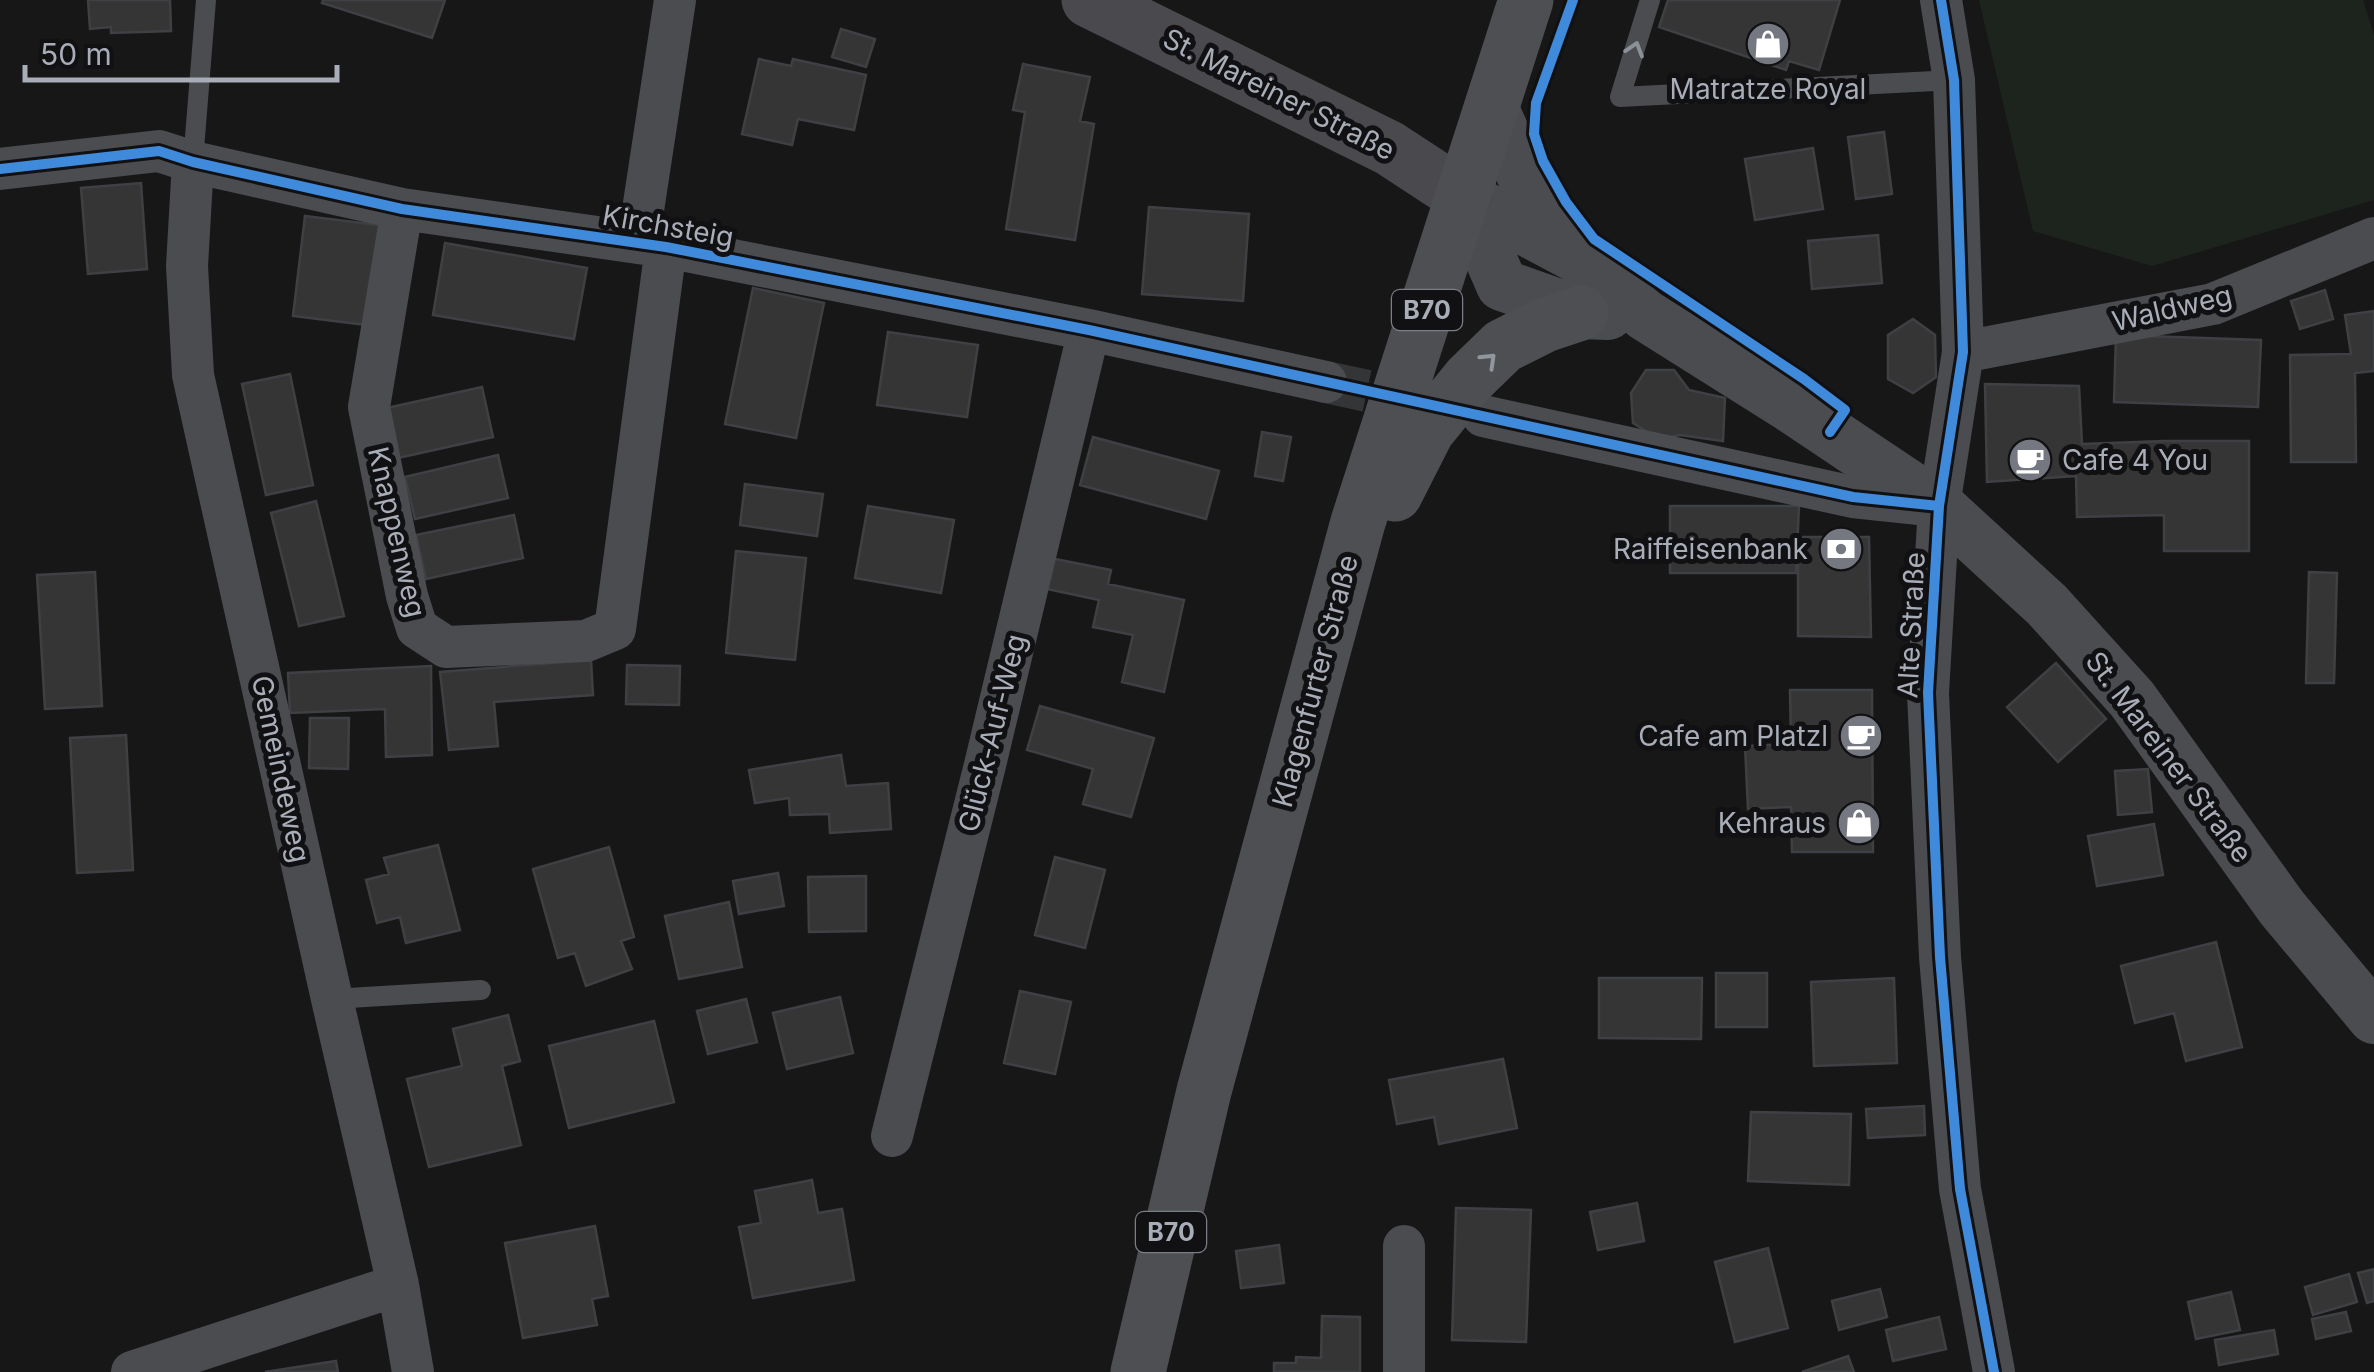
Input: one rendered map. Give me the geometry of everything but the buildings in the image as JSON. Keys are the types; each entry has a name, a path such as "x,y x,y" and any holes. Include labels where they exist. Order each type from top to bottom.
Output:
{"main road":[{"name":"St. Mareiner Straße","path":"1090,0 1389,148 1464,197"},
{"name":"Klagenfurter Straße","path":"1138,1372 1204,1092 1358,522 1526,0"},
{"path":"1331,622 1427,431 1458,392 1503,346 1581,313"}],"street":[{"path":"652,245 676,0"},
{"name":"Alte Straße","path":"1941,0 1954,80 1963,352 1940,506 1928,693 1940,958 1960,1189 1994,1372"},
{"path":"1492,107 1532,196 1581,259"},
{"name":"Kirchsteig","path":"0,169 159,152 402,209 652,245 1088,330 1326,382"},
{"name":"Gemeindeweg","path":"193,162 187,266 193,375 398,1284 413,1372"},
{"path":"1464,197 1502,285 1581,313 1645,315"},
{"name":"St. Mareiner Straße","path":"1464,197 1581,259 1645,315 1788,404 1940,506 2047,605 2132,700 2282,908 2374,1018"},
{"name":"Knappenweg","path":"402,209 368,406 417,628 446,647 586,641 615,629 652,245"},
{"name":"Waldweg","path":"1963,352 2213,304 2374,238"},
{"name":"Glück-Auf-Weg","path":"892,1136 1088,330"},
{"path":"1483,416 1853,496 1940,506"},
{"path":"1404,1246 1404,1372"},
{"path":"132,1372 398,1284"}],"lane":[{"path":"193,162 206,0"},
{"path":"1650,0 1620,97 1954,80"},
{"path":"332,999 480,990"}],"shaded area":[{"path":"1979,0 2363,0 2374,35 2374,200 2152,266 2033,231"}],"tunnel":[{"path":"1326,382 1428,404"}],"cycle path":[{"path":"1573,0 1536,103 1534,134 1543,161 1566,202 1594,239 1845,410 1830,432"},
{"path":"1941,0 1954,80 1963,352 1939,506 1928,693 1940,957 1960,1189 1994,1372"},
{"path":"0,169 159,151 402,209 666,247 1089,330 1853,497 1939,506"}],"place":[{"name":"Matratze Royal","path":"1768,44"},
{"name":"Cafe 4 You","path":"2030,460"},
{"name":"Raiffeisenbank","path":"1841,549"},
{"name":"Cafe am Platzl","path":"1861,736"},
{"name":"Kehraus","path":"1859,823"}]}
